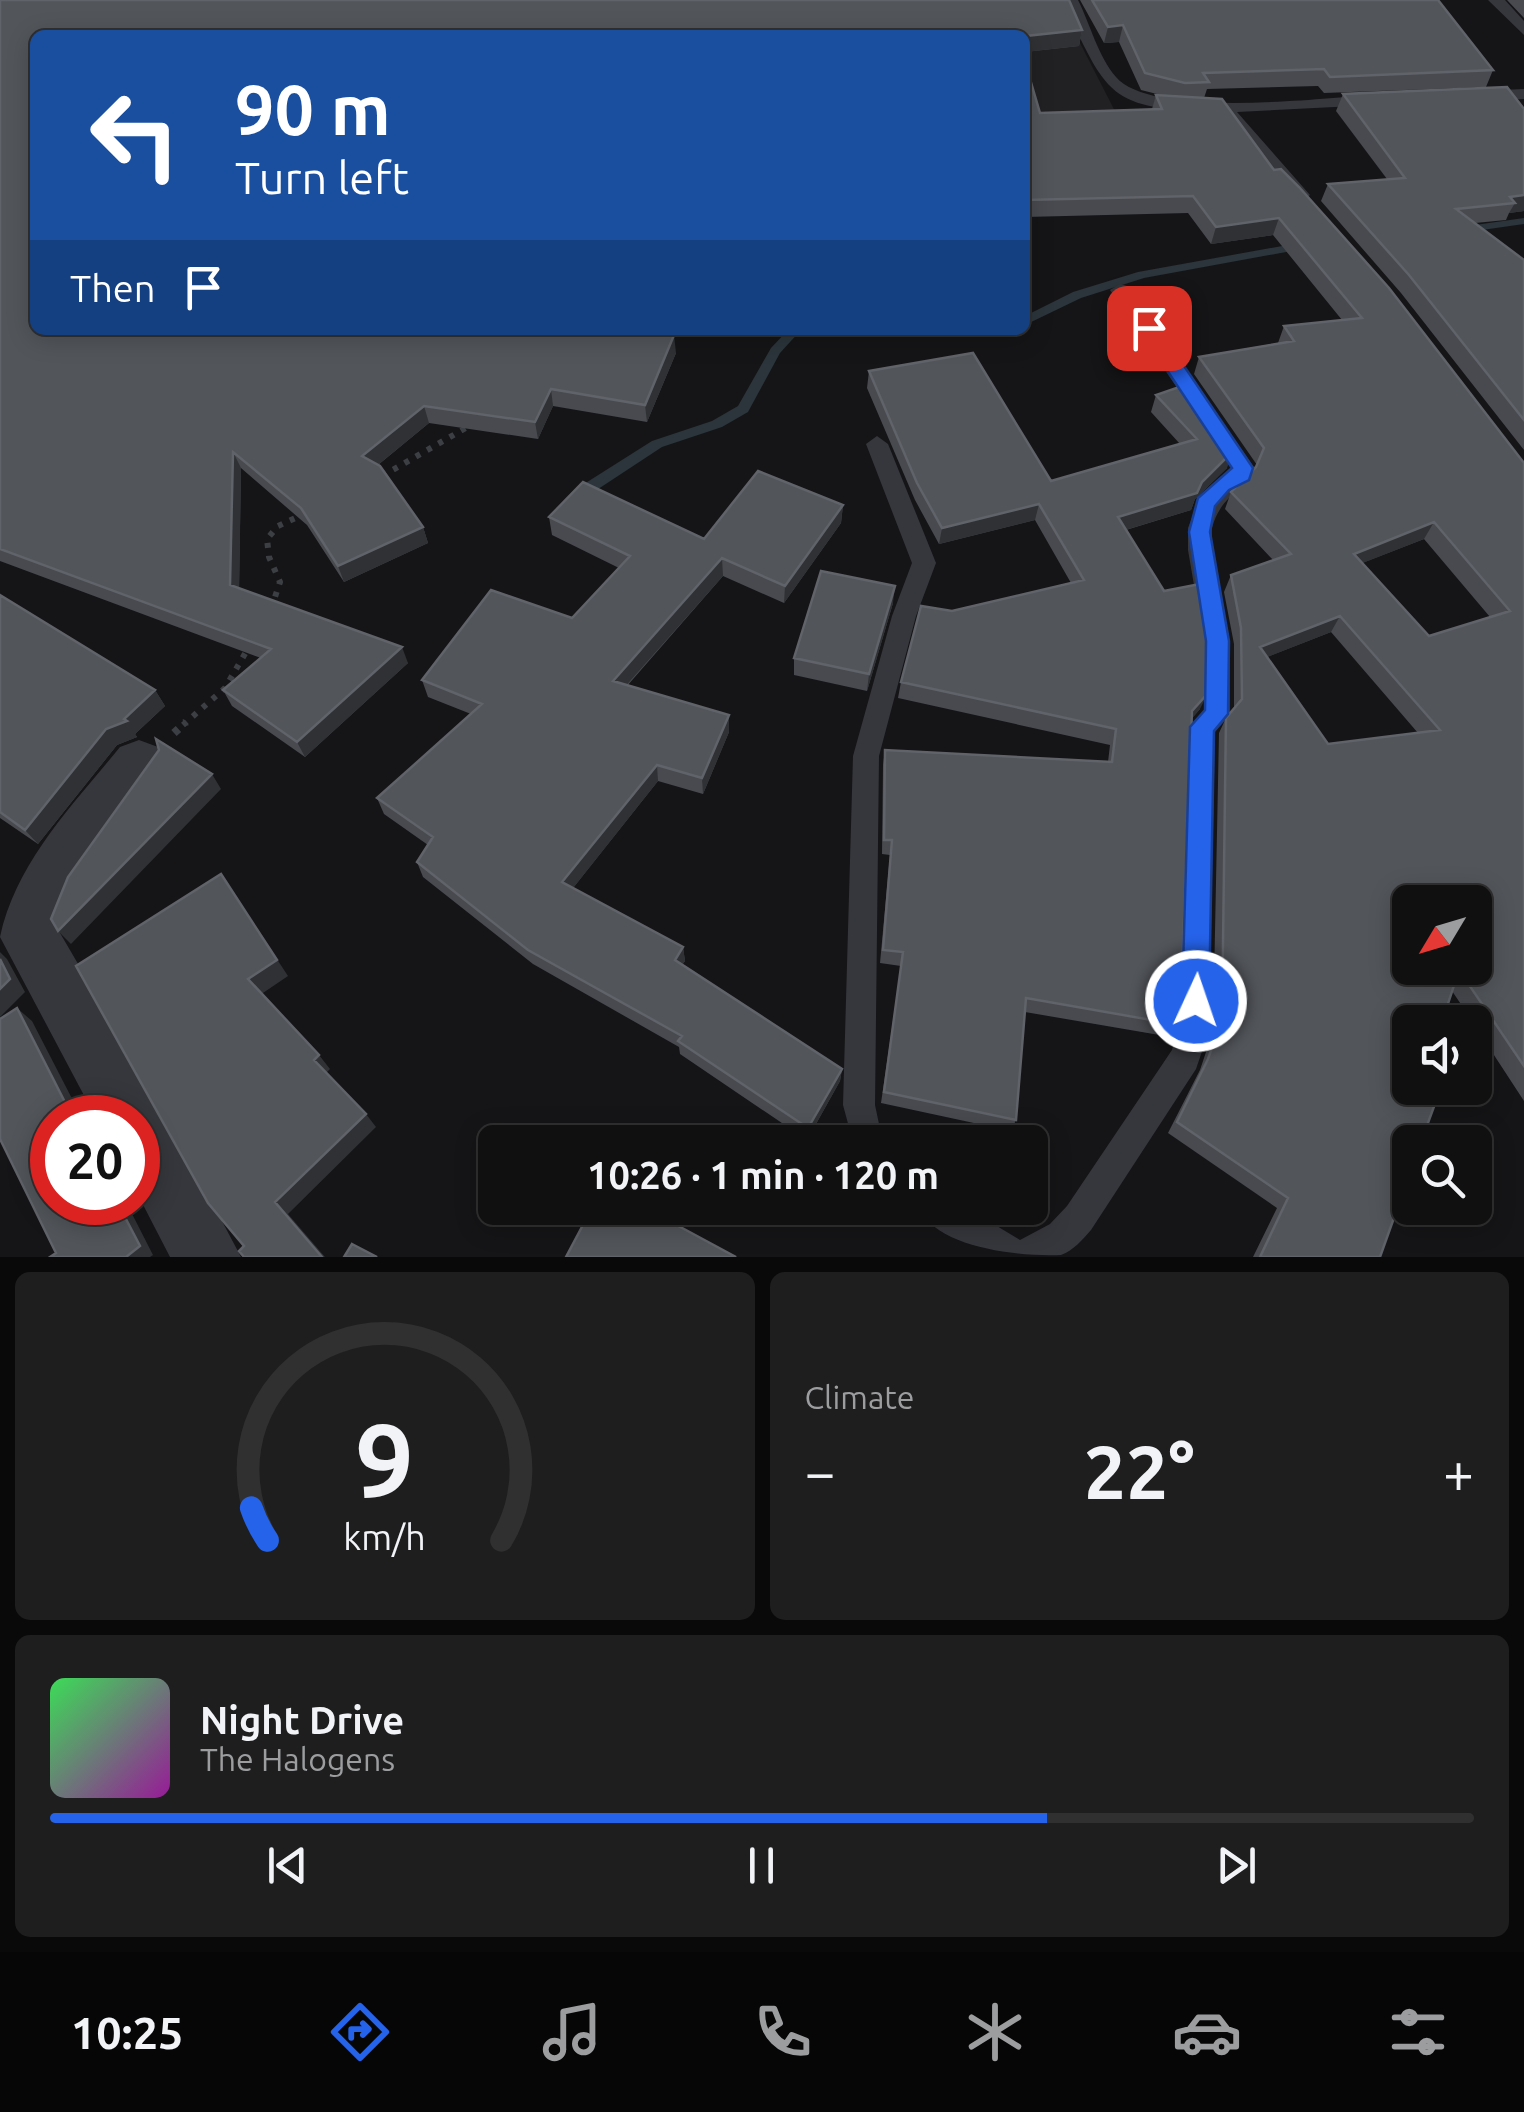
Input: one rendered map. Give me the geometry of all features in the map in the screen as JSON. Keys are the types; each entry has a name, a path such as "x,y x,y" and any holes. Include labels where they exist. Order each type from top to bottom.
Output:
{"street":[{"path":"119,1095 30,937 31,916 139,763"},
{"path":"160,1170 206,1257"}],"lane":[{"path":"1070,0 1112,85 1129,96 1180,108 1392,99"},
{"path":"1496,0 1524,30"},
{"path":"1468,96 1524,94"},
{"path":"1222,106 1309,203"},
{"path":"965,1225 1019,1257 1062,1236 1185,1058 1193,1032 1202,727 1216,714 1218,641 1199,532 1205,504 1243,468 1120,290"},
{"path":"864,1125 860,1106 866,756 904,616 924,563 878,444"}],"path":[{"path":"366,485 480,420"},
{"path":"366,466 383,476"},
{"path":"270,612 280,582 264,552 267,536 275,525 312,511"},
{"path":"139,763 225,688 252,642"}],"shaded area":[{"path":"1058,0 1118,117 1030,115 1030,30"}],"building":[{"path":"0,0 1069,0 1082,30 1030,35 1030,30 30,30 30,335 674,335 645,405 551,389 535,422 424,406 362,456 380,466 423,527 338,566 301,508 233,452 230,585 402,647 297,742 223,690 271,649 0,549"},
{"path":"1092,0 1438,0 1493,70 1330,77 1324,69 1203,73 1209,82 1185,83 1145,73 1123,25 1108,27"},
{"path":"1030,79 1040,113 1162,109 1156,95 1222,99 1274,170 1281,169 1299,187 1389,288 1524,463 1524,1066 1492,1019 1492,1005 1483,1005 1469,985 1492,985 1492,885 1392,885 1392,985 1454,985 1448,1005 1392,1005 1392,1105 1435,1105 1427,1125 1392,1125 1392,1223 1380,1257 1260,1257 1288,1198 1177,1122 1208,1059 1222,1019 1226,718 1242,699 1241,628 1231,575 1291,554 1231,492 1256,467 1264,448 1199,357 1294,341 1284,326 1362,318 1279,218 1216,227 1193,196 1030,200","holes":["1434,522 1510,611 1429,636 1354,554","1340,616 1440,730 1328,744 1260,647"]},
{"path":"1507,87 1524,109 1524,195 1510,197 1515,203 1456,209 1524,260 1524,420 1409,275 1328,184 1405,178 1343,94"},
{"path":"973,353 1051,481 1197,439 1156,395 1188,384 1234,450 1202,482 1197,493 1118,517 1164,591 1200,584 1207,628 1208,693 1192,711 1180,1025 1026,998 1016,1120 884,1092 903,952 883,950 892,840 884,840 885,750 1112,762 1116,729 901,682 921,606 952,611 1084,580 1039,504 942,528 917,483 869,371"},
{"path":"758,471 843,505 785,586 722,558 613,681 729,715 702,778 657,765 562,882 683,947 675,960 842,1069 810,1125 804,1125 678,1041 682,1036 528,950 417,862 433,837 377,798 482,704 422,680 491,590 572,618 630,556 549,517 583,482 704,539"},
{"path":"821,571 895,586 869,674 794,658"},
{"path":"0,595 155,690 124,719 127,721 106,729 25,830 0,812"},
{"path":"156,739 212,774 58,931 51,919 68,877 159,750"},
{"path":"221,874 277,960 248,979 319,1055 314,1060 366,1114 275,1202 322,1257 244,1257 239,1251 244,1246 208,1203 160,1117 160,1095 148,1095 76,966"},
{"path":"0,959 10,979 0,989"},
{"path":"17,1008 61,1095 30,1095 30,1200 0,1139 0,1019"},
{"path":"42,1225 129,1225 140,1246 126,1257 50,1257 56,1253"},
{"path":"583,1225 677,1225 736,1257 566,1257"},
{"path":"352,1244 377,1257 344,1257"}],"waterway":[{"path":"1461,230 1524,221"},
{"path":"1030,318 1077,295 1142,275 1304,246"},
{"path":"578,495 657,444 717,424 743,409 775,351 790,335"}],"route":[{"path":"1149,328 1243,468 1205,504 1199,532 1204,581 1218,641 1216,714 1202,727 1196,1001"}]}
